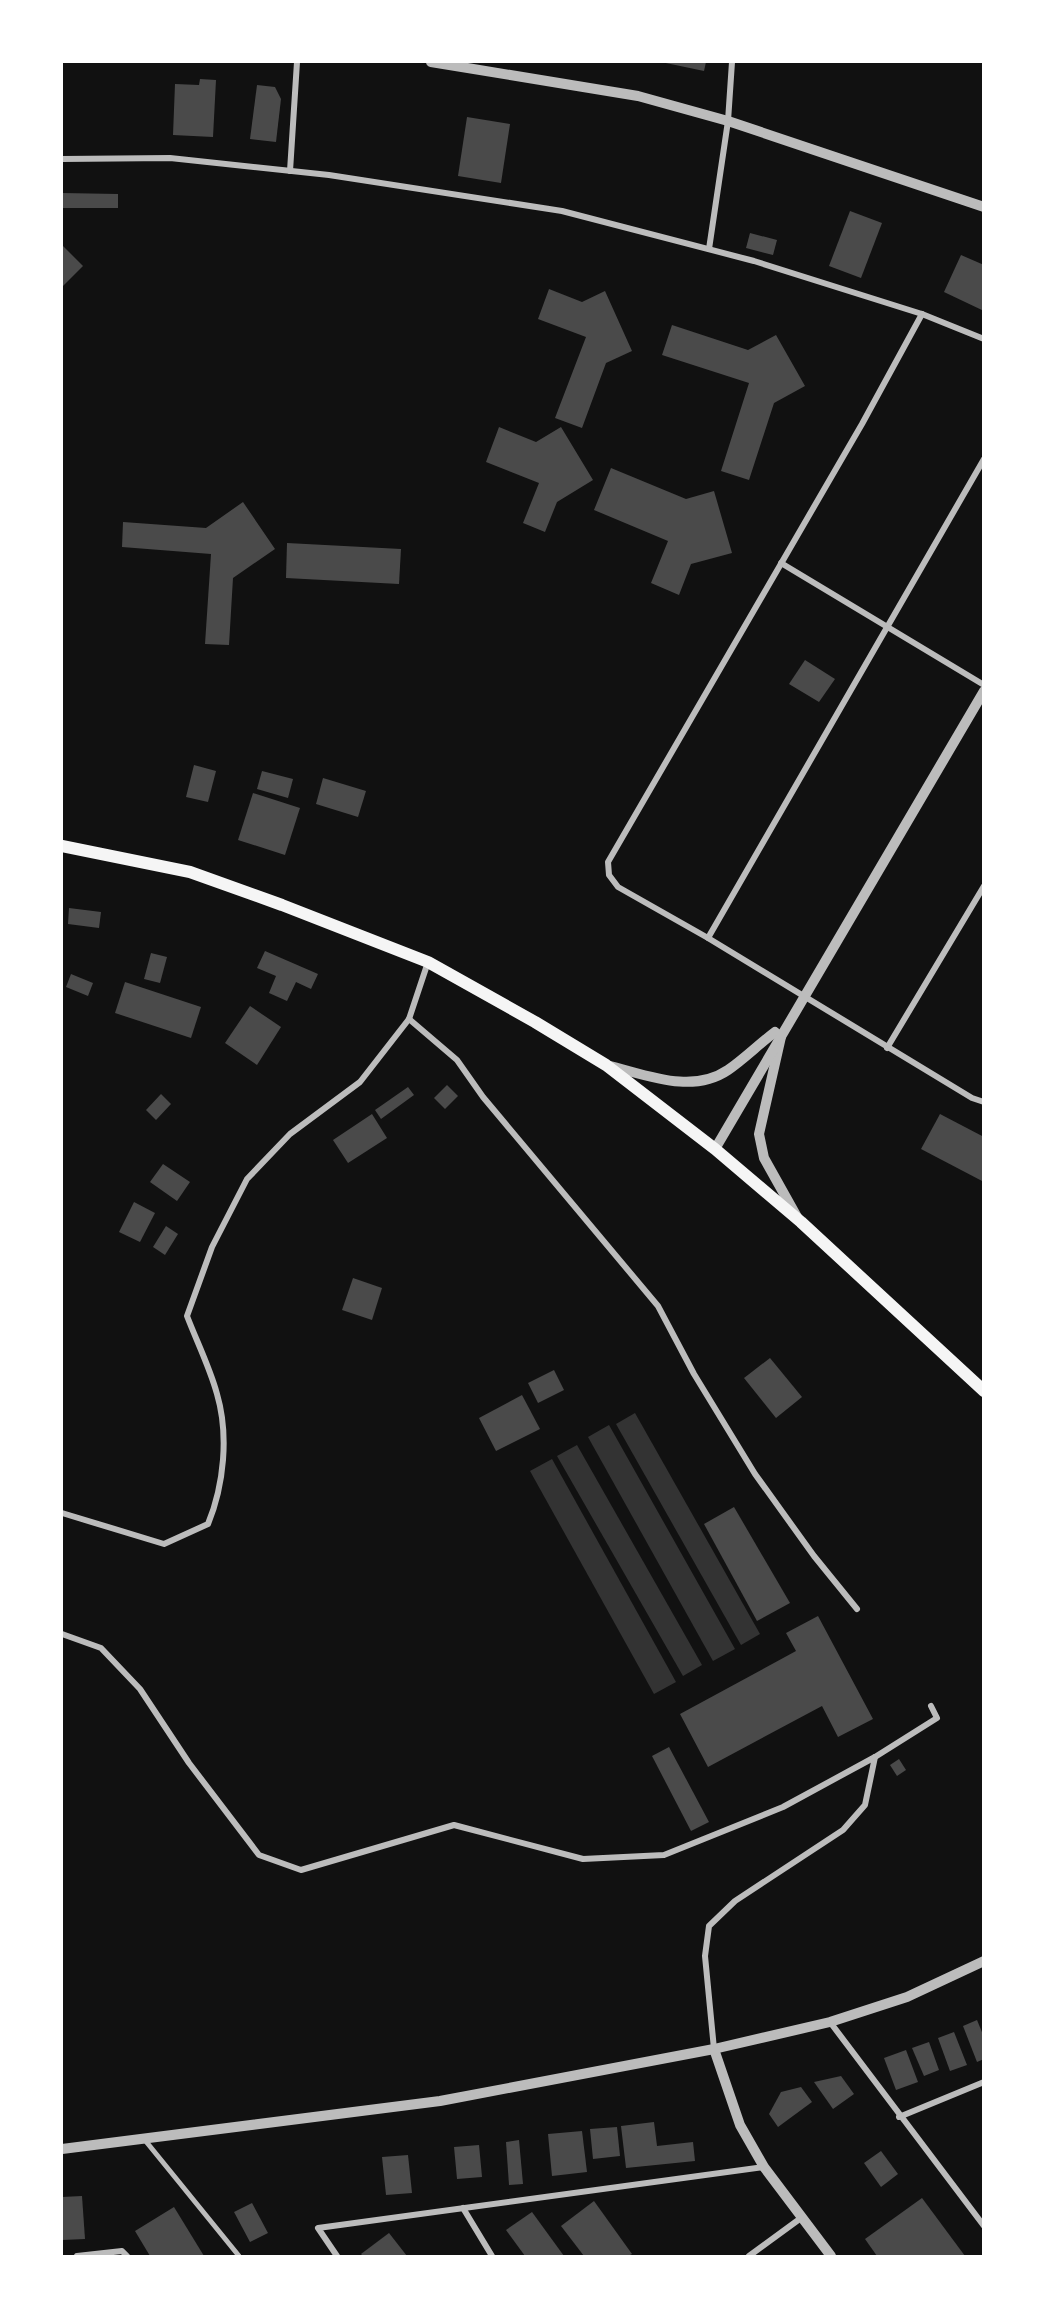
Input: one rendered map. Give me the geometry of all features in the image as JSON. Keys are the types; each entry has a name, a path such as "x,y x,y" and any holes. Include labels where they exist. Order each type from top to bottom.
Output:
{"main road":[{"path":"62,846 190,872 302,912 428,962 606,1065 715,1149 801,1222 984,1391"}],"street":[{"path":"290,171 297,62"},
{"path":"431,62 638,96 729,121 984,207"},
{"path":"709,249 729,121 732,62"},
{"path":"62,159 170,158 290,171 562,211 709,249 922,314 984,339"},
{"path":"922,314 608,862 609,875 618,887 708,938 887,1048 984,1102"},
{"path":"708,938 984,459"},
{"path":"781,563 984,685"},
{"path":"715,1149 984,691"},
{"path":"887,1048 984,886"},
{"path":"62,1513 164,1544 208,1524 218,1499 224,1438 217,1394 187,1316 212,1247 247,1179 290,1134 360,1082 409,1019 428,962"},
{"path":"409,1019 457,1060 483,1097 658,1306 694,1374 755,1474 814,1556 857,1610"},
{"path":"606,1065 679,1083 709,1079 727,1071 774,1032 781,1036"},
{"path":"781,1036 759,1134 764,1158 801,1222"},
{"path":"62,1634 101,1648 140,1689 189,1763 259,1855 301,1870 454,1826 583,1859 664,1856 783,1807 876,1757 937,1718 931,1706"},
{"path":"831,2256 764,2167 740,2125 714,2049 705,1956 709,1926 735,1901 843,1830 865,1805 876,1757"},
{"path":"62,2149 440,2101 714,2049 830,2022 907,1997 984,1961"},
{"path":"830,2022 899,2117 984,2226"},
{"path":"899,2117 984,2082"},
{"path":"143,2139 239,2256"},
{"path":"337,2256 318,2228 764,2167"},
{"path":"463,2208 492,2256"},
{"path":"749,2256 801,2218"},
{"path":"77,2256 122,2251 127,2256"}],"shaded area":[{"path":"635,1413 760,1634 741,1645 616,1424"},
{"path":"609,1425 735,1649 713,1661 588,1437"},
{"path":"577,1445 702,1665 683,1676 557,1456"},
{"path":"552,1459 676,1682 654,1694 530,1471"}],"building":[{"path":"661,62 706,62 704,71"},
{"path":"200,79 216,80 213,137 173,135 175,84 199,85"},
{"path":"257,85 275,87 281,99 276,142 250,139"},
{"path":"467,117 510,124 501,183 458,176"},
{"path":"62,193 118,194 118,208 62,208"},
{"path":"850,211 882,223 861,278 829,266"},
{"path":"750,233 777,240 773,255 746,248"},
{"path":"62,245 83,266 62,287"},
{"path":"961,255 984,265 984,311 944,292"},
{"path":"549,289 582,302 605,291 632,351 606,363 582,428 555,418 586,337 538,319"},
{"path":"672,325 748,350 776,335 805,386 774,403 749,480 721,471 749,383 662,355"},
{"path":"499,427 536,442 561,427 593,480 557,502 545,532 523,523 539,483 486,462"},
{"path":"611,468 686,499 714,491 732,553 691,564 679,595 651,583 668,541 594,510"},
{"path":"243,502 275,549 233,578 229,645 205,644 211,554 122,547 123,522 206,528"},
{"path":"287,543 401,549 399,584 286,578"},
{"path":"805,660 835,679 819,702 789,684"},
{"path":"194,765 216,771 208,802 186,797"},
{"path":"262,771 293,779 288,798 257,789"},
{"path":"323,778 366,791 358,817 316,804"},
{"path":"253,793 300,808 285,855 238,840"},
{"path":"69,908 101,912 99,928 68,924"},
{"path":"265,951 318,974 311,989 296,982 287,1001 269,993 276,976 257,968"},
{"path":"151,953 167,957 160,983 144,979"},
{"path":"71,974 93,983 88,996 66,987"},
{"path":"125,982 201,1007 191,1038 115,1013"},
{"path":"250,1006 281,1027 257,1065 225,1043"},
{"path":"447,1085 458,1096 445,1109 434,1098"},
{"path":"408,1087 414,1095 381,1119 375,1110"},
{"path":"161,1094 171,1104 156,1120 146,1110"},
{"path":"372,1114 387,1138 348,1163 333,1140"},
{"path":"940,1114 984,1137 984,1182 921,1149"},
{"path":"163,1164 190,1182 177,1201 150,1182"},
{"path":"134,1202 155,1213 140,1242 119,1232"},
{"path":"166,1226 178,1234 165,1255 153,1247"},
{"path":"353,1278 382,1288 372,1320 342,1310"},
{"path":"770,1358 802,1397 776,1418 744,1378"},
{"path":"554,1370 564,1390 538,1403 528,1383"},
{"path":"522,1395 540,1429 496,1451 479,1418"},
{"path":"734,1507 790,1603 757,1621 704,1524"},
{"path":"818,1616 873,1719 838,1737 822,1706 708,1767 680,1714 796,1651 786,1633"},
{"path":"669,1747 709,1822 691,1831 652,1756"},
{"path":"899,1759 906,1770 897,1776 890,1765"},
{"path":"977,2020 984,2037 984,2059 977,2062 963,2026"},
{"path":"954,2032 967,2065 950,2071 938,2038"},
{"path":"929,2042 939,2070 924,2076 912,2048"},
{"path":"906,2050 918,2082 896,2090 884,2058"},
{"path":"841,2076 854,2094 833,2109 814,2082"},
{"path":"801,2087 812,2102 778,2127 769,2114 781,2092"},
{"path":"654,2122 657,2146 693,2142 695,2161 626,2168 621,2126"},
{"path":"617,2127 620,2156 593,2159 590,2129"},
{"path":"582,2131 587,2172 552,2176 548,2134"},
{"path":"519,2140 523,2184 509,2185 506,2142"},
{"path":"479,2145 482,2177 457,2179 454,2147"},
{"path":"881,2151 898,2174 881,2187 864,2163"},
{"path":"408,2155 412,2193 386,2195 382,2157"},
{"path":"82,2196 85,2239 62,2240 62,2197"},
{"path":"922,2198 965,2256 877,2256 865,2239"},
{"path":"594,2201 632,2254 628,2256 584,2256 561,2226"},
{"path":"252,2203 268,2233 250,2242 234,2212"},
{"path":"174,2207 204,2256 150,2256 135,2231"},
{"path":"532,2212 564,2256 525,2256 506,2230"},
{"path":"389,2233 407,2256 363,2256 361,2254"}]}
